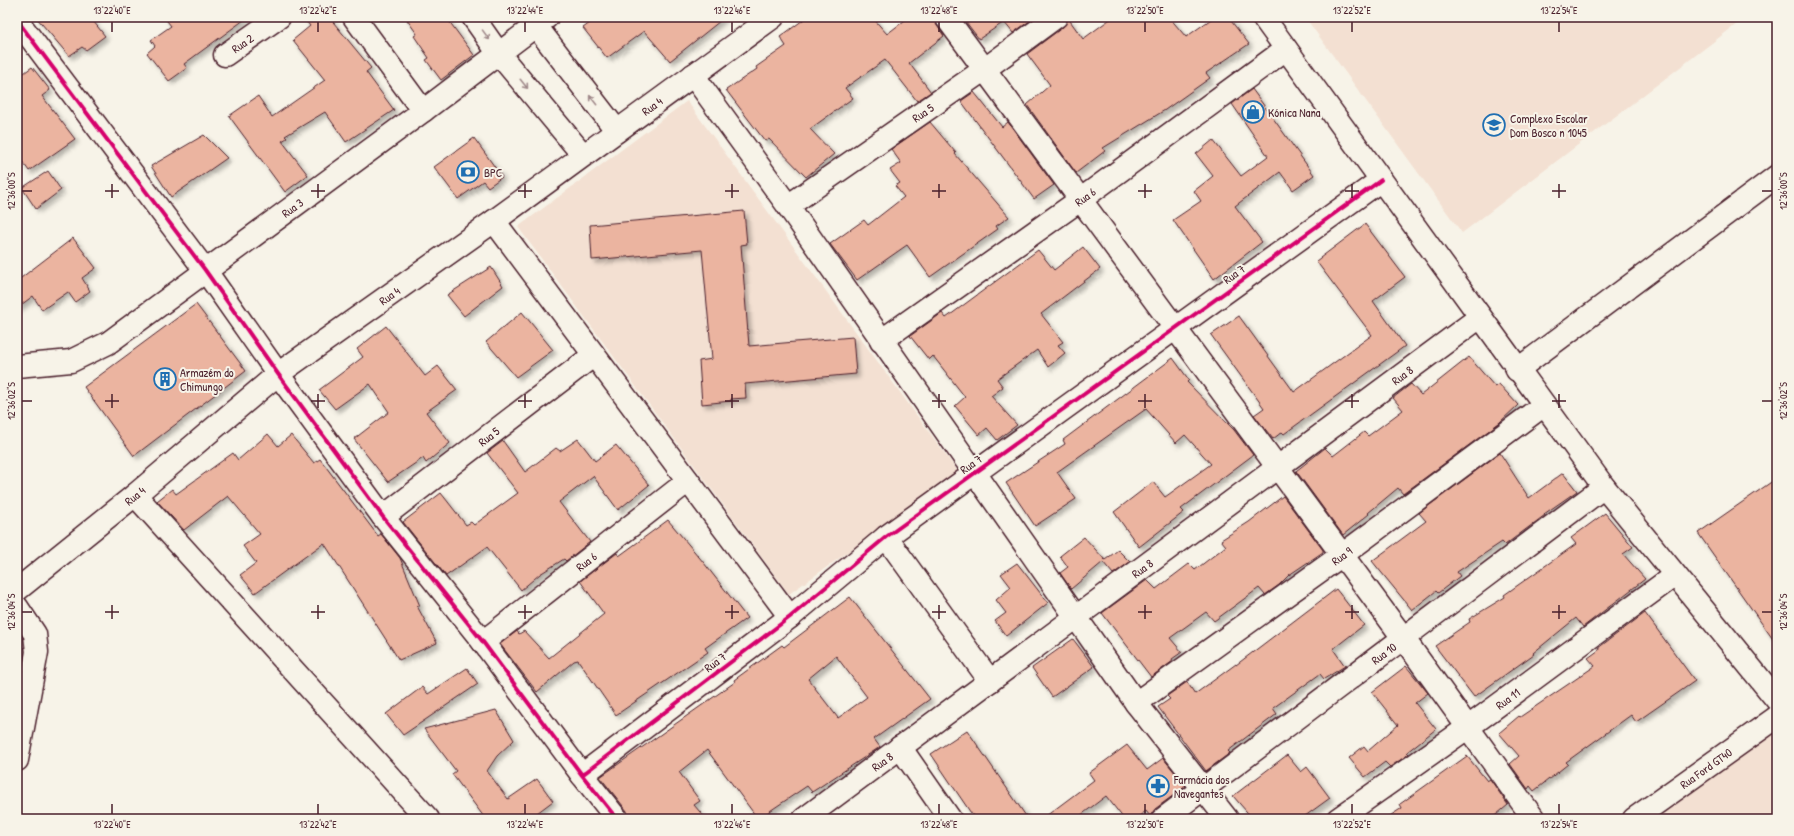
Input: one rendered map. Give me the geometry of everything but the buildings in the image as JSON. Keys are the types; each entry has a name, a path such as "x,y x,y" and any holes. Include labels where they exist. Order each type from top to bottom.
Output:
{"street":[{"name":"Rua 2","path":"225,55 279,17"},
{"path":"354,17 423,111"},
{"path":"473,17 499,54 583,156"},
{"name":"Rua 4","path":"17,590 136,495 278,374 494,221 773,17"},
{"path":"946,17 1278,467 1534,819"},
{"name":"Rua 5","path":"788,206 985,69 1056,17"},
{"path":"1263,17 1517,370 1604,487 1777,700"},
{"path":"17,20 205,270 278,374 383,517 483,642 582,775 617,819"},
{"path":"537,20 617,131"},
{"name":"Rua 3","path":"17,366 71,361 108,343 499,54 537,20"},
{"name":"Rua 6","path":"881,341 1080,200 1286,49"},
{"path":"693,75 788,206 974,474 1136,703 1227,819"},
{"path":"1517,370 1777,176"},
{"name":"Rua 7","path":"582,775 790,617 886,537 1381,180"},
{"path":"494,221 790,617"},
{"name":"Rua 8","path":"804,819 1480,317"},
{"name":"Rua 5","path":"383,517 594,355"},
{"name":"Rua 9","path":"1136,703 1342,555 1544,405"},
{"name":"Rua 6","path":"483,642 688,481"},
{"name":"Rua 10","path":"1163,819 1604,487"},
{"path":"136,495 428,819"},
{"path":"886,537 990,681"},
{"name":"Rua 11","path":"1338,819 1467,728 1675,574"},
{"path":"17,607 35,634 37,652 17,760"},
{"name":"Rua Ford GT40","path":"1634,819 1777,717"},
{"path":"900,747 950,819"}],"shaded area":[{"name":"Complexo Escolar Dom Bosco n 1045","path":"1305,17 1746,17 1462,233"},
{"path":"687,101 959,473 789,594 518,227"},
{"path":"1777,717 1777,819 1634,819"}],"cycle path":[{"path":"17,20 205,270 278,374 383,517 483,642 582,775 617,819"},
{"path":"582,775 790,617 886,537 1381,180"}],"place":[{"name":"Kónica Nana","path":"1253,112"},
{"name":"Complexo Escolar Dom Bosco n 1045","path":"1494,125"},
{"name":"BPC","path":"468,172"},
{"name":"Armazém do Chimungo","path":"165,379"},
{"name":"Farmácia dos Navegantes","path":"1158,786"}]}
